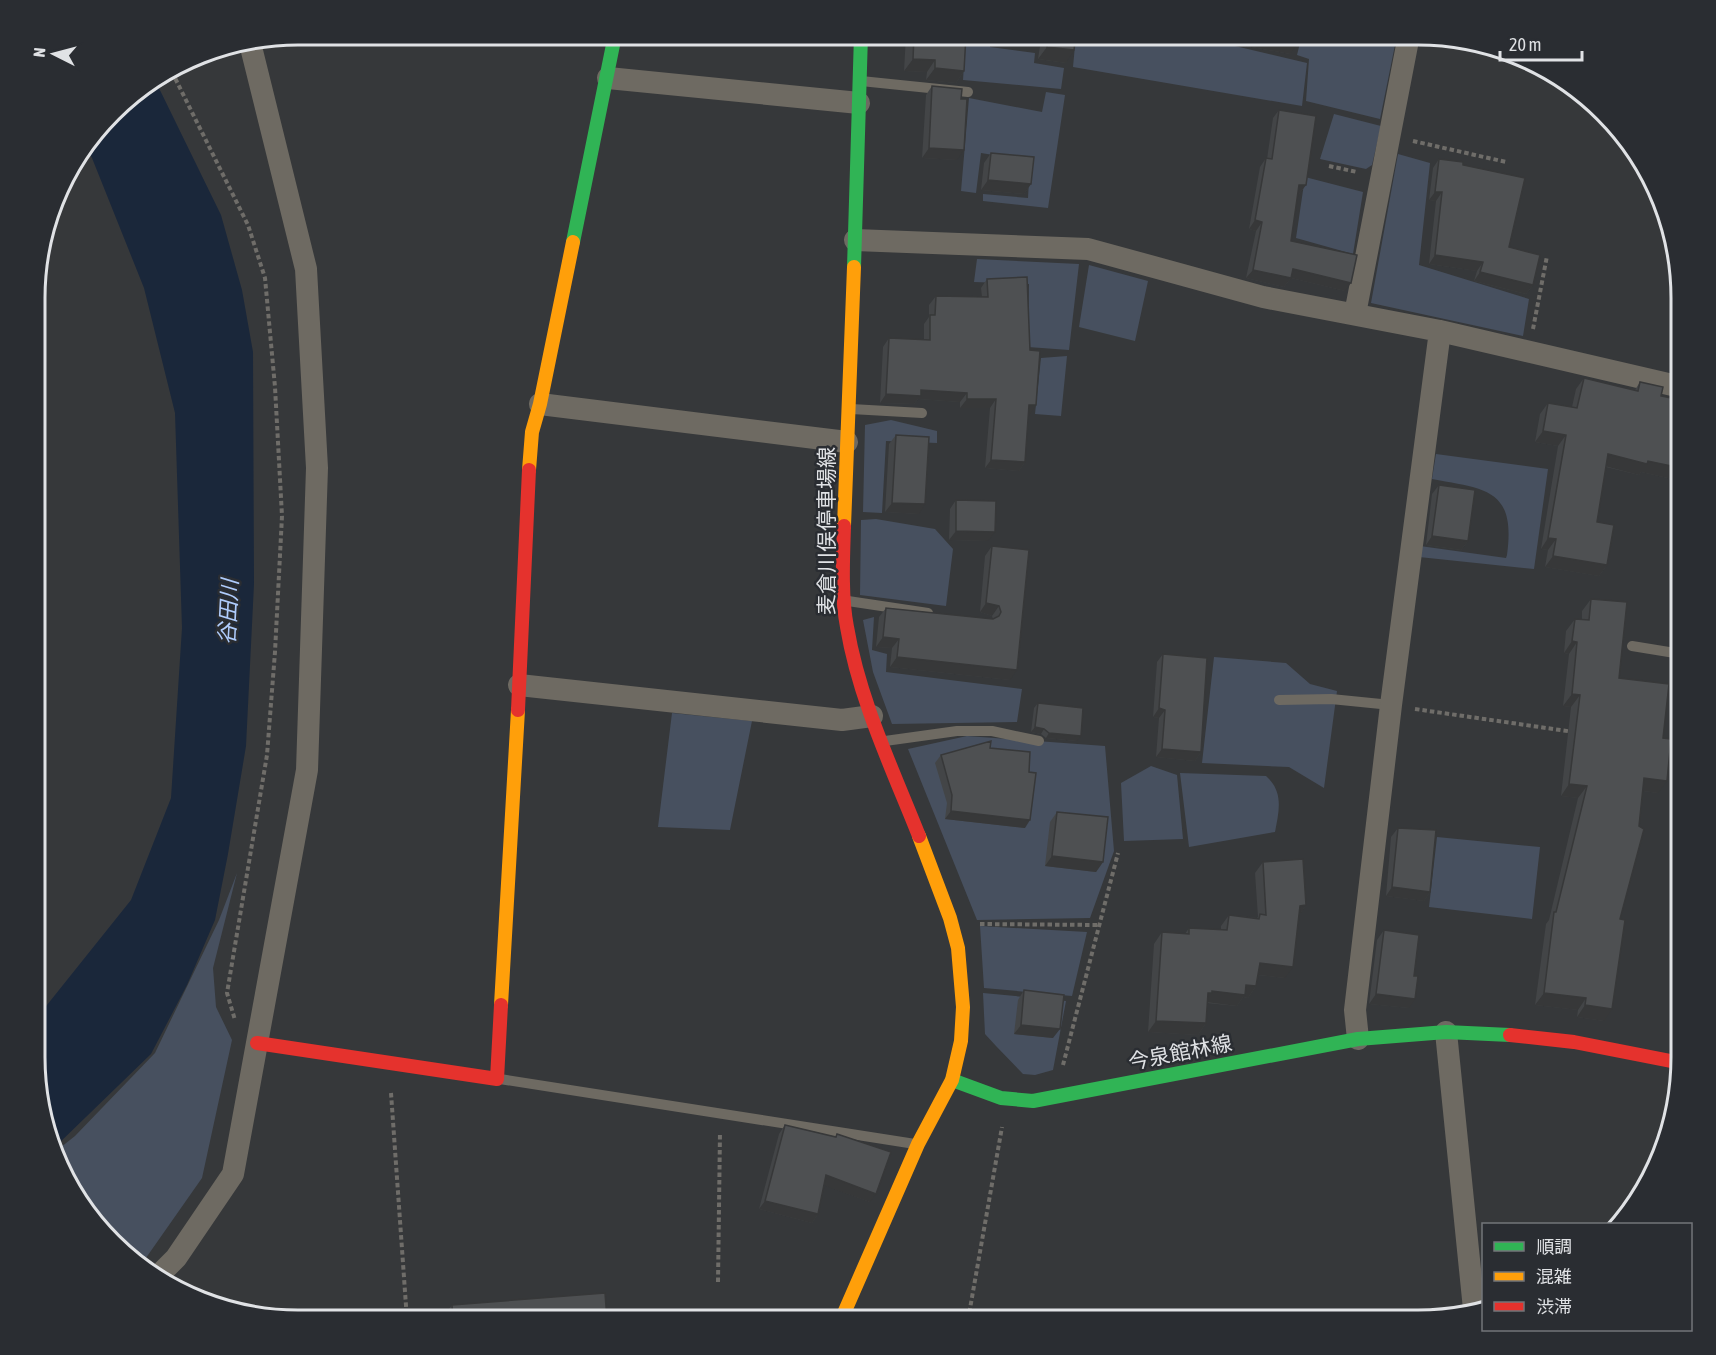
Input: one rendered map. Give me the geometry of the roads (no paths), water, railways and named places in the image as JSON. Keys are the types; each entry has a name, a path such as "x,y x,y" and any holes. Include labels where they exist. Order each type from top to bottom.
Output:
{"main road":[{"path":"257,1043 497,1079 532,432 540,404 613,45"},
{"name":"麦倉川俣停車場線","path":"861,45 843,556 846,625 858,678 950,918 958,948 963,1007 961,1041 952,1080"},
{"name":"今泉館林線","path":"952,1080 996,1099 1015,1102 1033,1101 1358,1039 1446,1032 1488,1033 1574,1042 1671,1061"},
{"path":"845,1310 918,1144 952,1080"}],"street":[{"path":"1355,314 1407,45"},
{"path":"163,1271 176,1258 233,1174 307,770 317,468 306,269 252,49"},
{"path":"608,78 859,92"},
{"path":"855,240 1088,249 1263,297 1440,331 1671,384"},
{"path":"1358,1039 1355,1010 1390,705 1440,331"},
{"path":"540,404 847,442"},
{"path":"519,685 842,720 872,716"},
{"path":"1446,1032 1473,1303"}],"lane":[{"path":"859,92 968,92"},
{"path":"848,409 922,413"},
{"path":"845,601 944,615"},
{"path":"1632,646 1671,652"},
{"path":"1279,700 1332,699 1390,705"},
{"path":"882,741 957,731 992,731 1039,741"},
{"path":"497,1079 918,1144"}],"water":[{"name":"谷田川","path":"158,87 221,215 242,290 253,352 254,584 246,746 215,920 187,985 151,1054 60,1142 47,1090 45,1008 131,900 171,798 182,628 175,413 144,288 90,154 119,119"}]}
